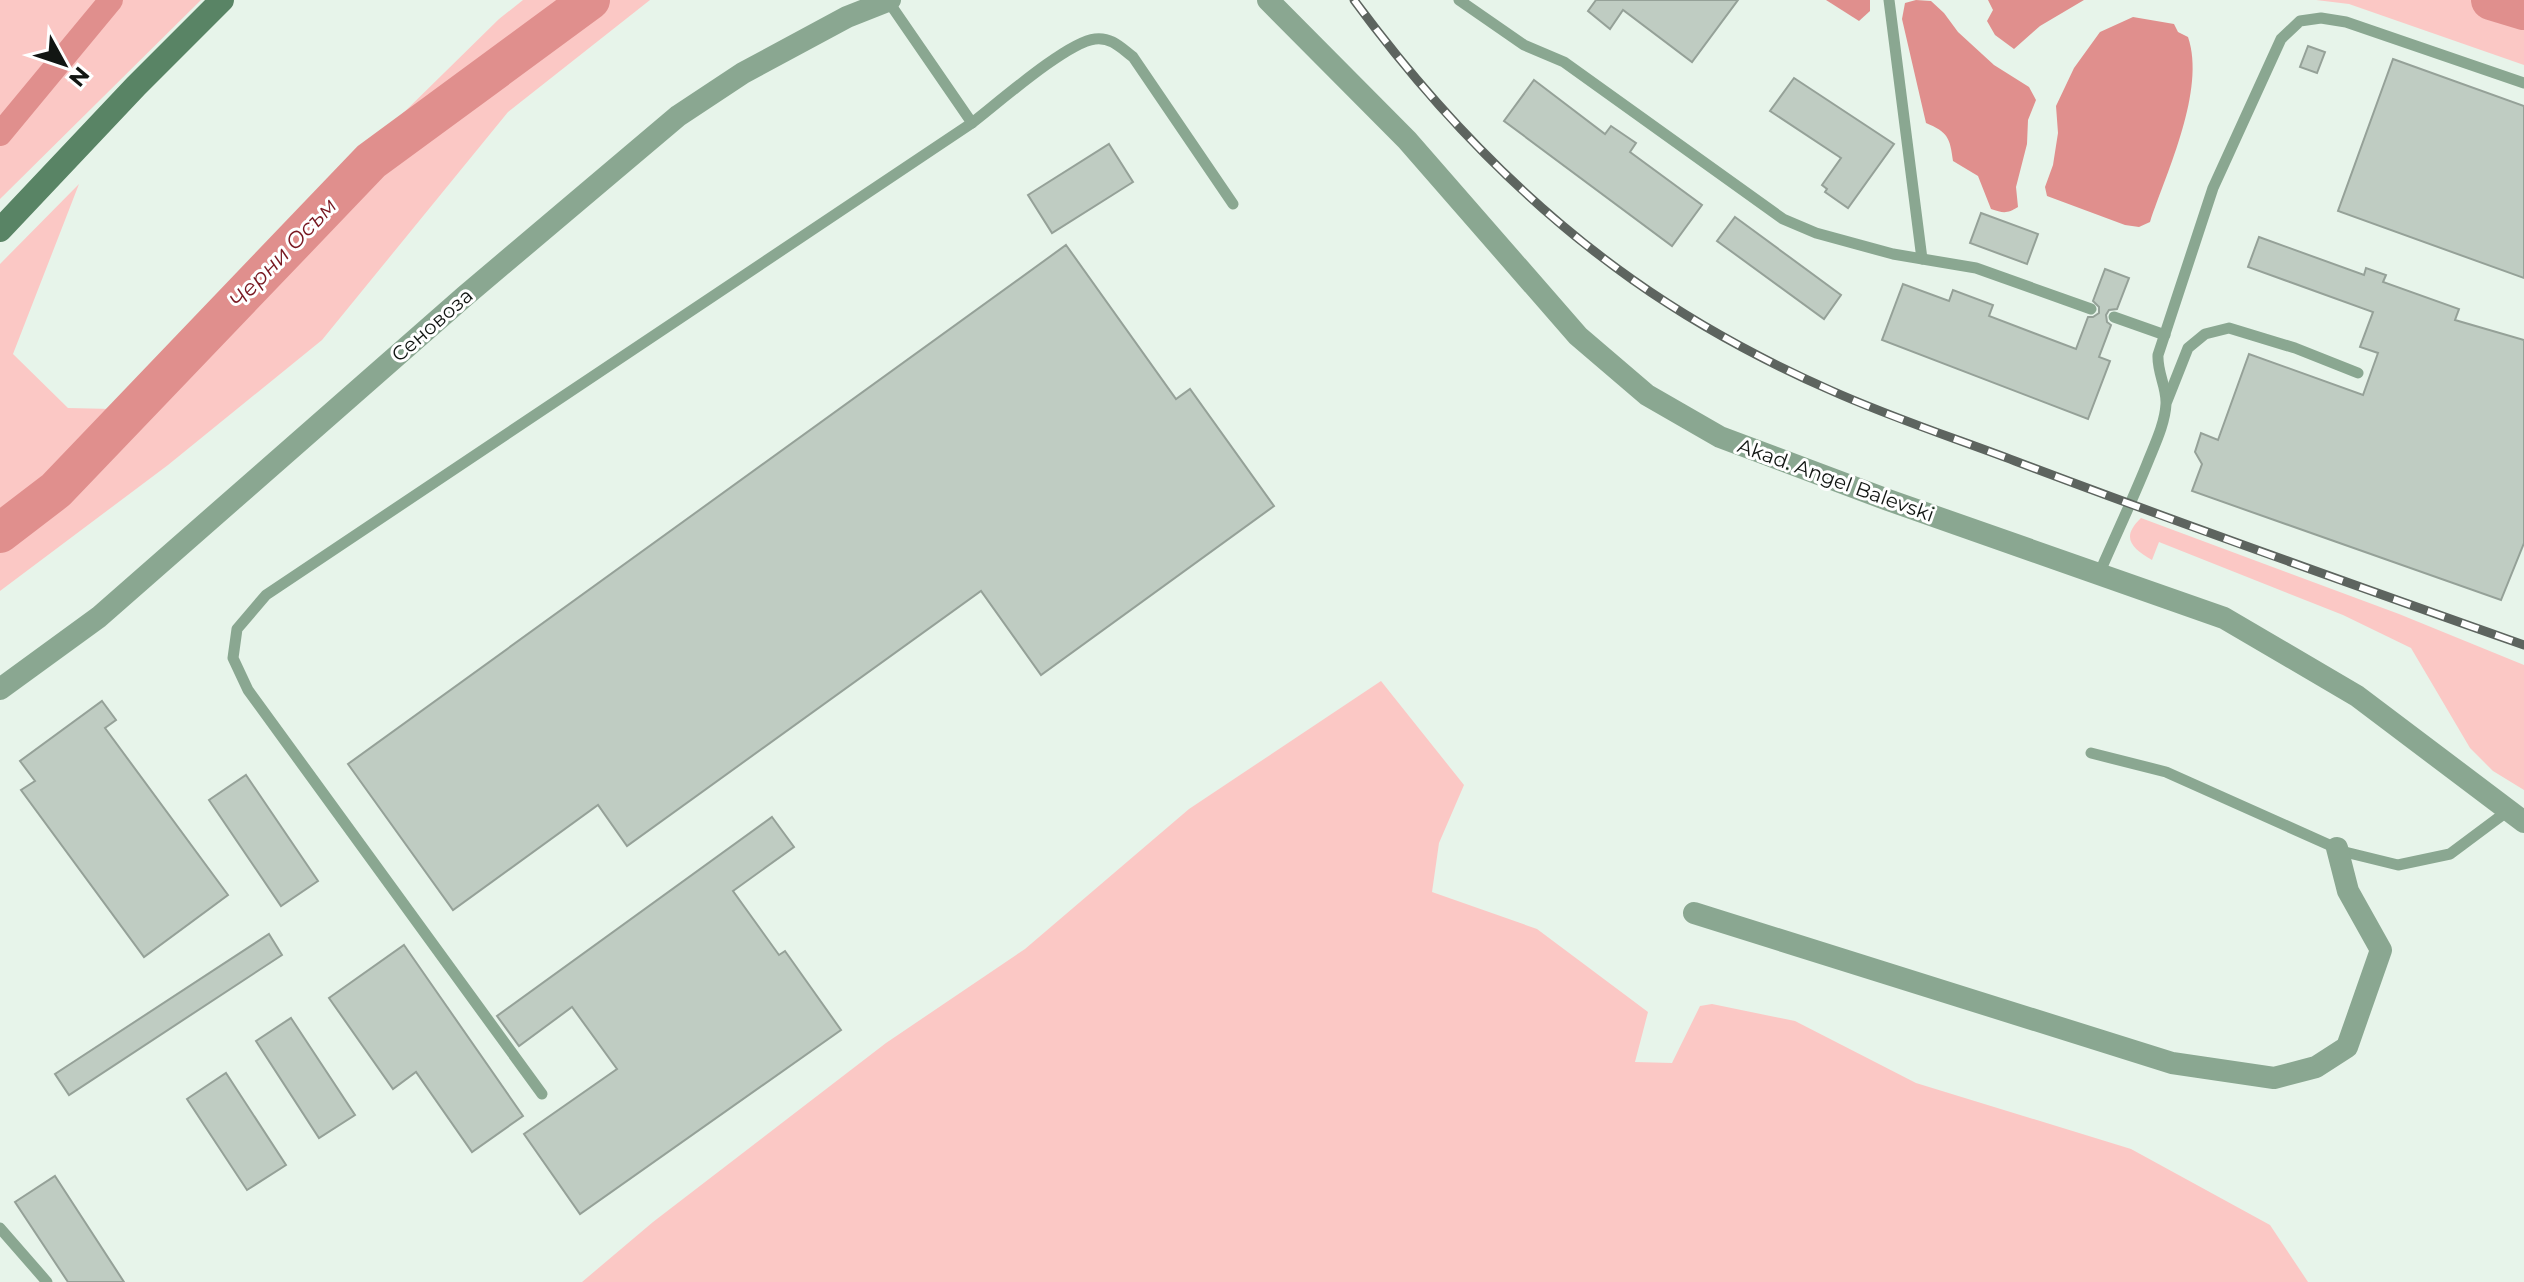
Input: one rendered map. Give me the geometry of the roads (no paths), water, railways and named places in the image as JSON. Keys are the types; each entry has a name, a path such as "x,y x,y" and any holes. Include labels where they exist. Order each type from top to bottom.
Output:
{"street":[{"path":"0,230 222,0"},
{"name":"Сеновоза","path":"0,689 99,617 465,296 678,116 743,73 847,17 889,0"},
{"name":"Akad. Angel Balevski","path":"1268,0 1407,140 1578,336 1647,395 1720,437 1888,500 2224,618 2357,696 2516,816"},
{"path":"1694,913 2172,1063 2274,1078 2316,1067 2347,1047 2381,950 2348,891 2337,848"}],"lane":[{"path":"889,0 972,123"},
{"path":"1459,0 1524,45 1564,62 1783,219 1816,233 1893,254 1976,268 2091,309"},
{"path":"1889,0 1922,259"},
{"path":"2166,405 2164,385 2157,368 2158,355 2213,188 2281,39 2300,21 2321,18 2346,22 2524,83"},
{"path":"542,1094 248,690 233,658 237,629 266,595 972,123 1075,44 1097,38 1113,40 1133,57 1233,204"},
{"path":"2114,317 2165,335"},
{"path":"2099,574 2152,451 2188,348 2205,334 2229,328 2295,348 2358,373"},
{"path":"2091,753 2166,772 2337,848 2398,865 2450,854 2516,816"},
{"path":"0,1228 47,1282"}],"waterway":[{"path":"0,134 111,0"},
{"name":"Черни Осъм","path":"0,533 56,490 371,161 590,0"},
{"path":"2491,0 2524,10"}],"railway":[{"path":"1354,0 1448,115 1518,186 1633,280 1729,340 1805,378 1899,418 2205,532 2524,645"}]}
